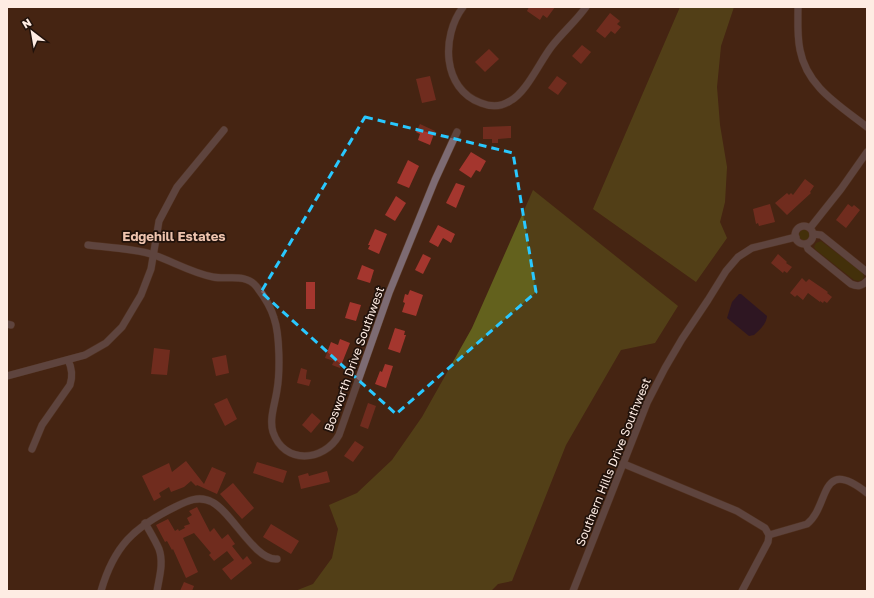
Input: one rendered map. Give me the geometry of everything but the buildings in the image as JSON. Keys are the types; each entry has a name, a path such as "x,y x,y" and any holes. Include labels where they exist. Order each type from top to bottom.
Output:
{"street":[{"path":"463,7 452,29 449,54 452,72 461,88 470,97 478,102 495,106 509,102 521,93 551,46 586,7"},
{"path":"798,7 798,36 800,51 804,66 812,81 826,95 867,127"},
{"path":"7,376 68,360 96,350 114,336 122,327 141,295 151,269 159,221 177,187 224,130"},
{"name":"Bosworth Drive Southwest","path":"88,245 146,252 205,276 246,279 256,286 270,308 276,326 279,372 272,419 273,432 282,446 292,453 305,456 322,453 329,448 339,435 388,293 435,180 457,132"},
{"path":"806,244 812,240 812,231 867,152"},
{"path":"867,272 821,235 812,231 806,226 800,228 796,232 796,237 799,242 806,244 808,249 851,284 860,286 867,281"},
{"name":"Southern Hills Drive Southwest","path":"573,591 647,403 664,368 682,339 731,263 741,254 752,248 796,237"},
{"path":"32,449 42,425 70,385 72,371 68,360"},
{"path":"624,464 737,511 765,528 769,535 768,542 742,591"},
{"path":"769,535 807,524 811,520 826,488 835,481 844,480 852,483 867,493"},
{"path":"102,591 107,573 118,551 134,532 145,523 189,500 204,499 211,501 222,509 259,552 271,560 277,559"},
{"path":"145,523 159,550 161,558 157,591"}],"highlighted area":[{"path":"365,117 513,153 536,292 396,414 261,292"}],"shaded area":[{"path":"680,7 734,7 721,46 717,87 720,125 727,167 725,202 720,222 727,238 696,282 593,209"},
{"path":"533,190 678,306 655,343 621,350 566,445 512,581 498,584 491,591 295,591 313,584 332,558 338,529 329,505 357,493 392,460 422,417 472,328"},
{"path":"805,229 809,231 811,235 809,239 805,241 801,239 799,235 801,231"},
{"path":"821,241 862,272 864,276 863,279 859,281 854,280 816,250 814,247 816,243"},
{"path":"739,294 741,294 767,316 764,324 754,335 749,336 727,318 732,302"}],"district":[{"name":"Edgehill Estates","path":"174,236"}]}
